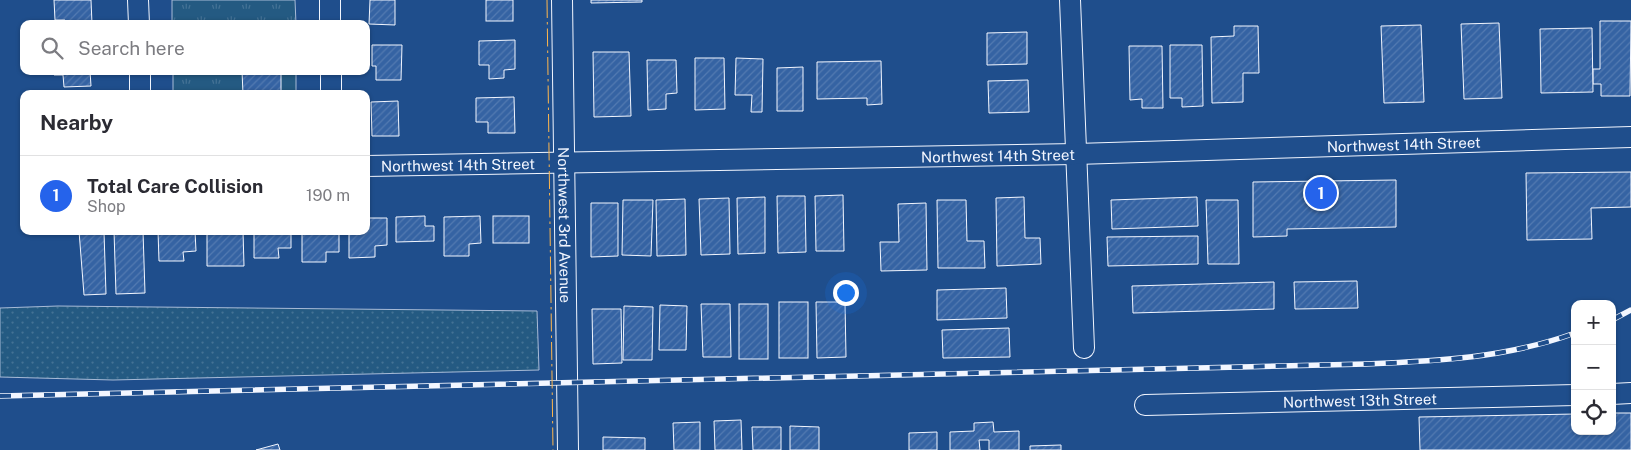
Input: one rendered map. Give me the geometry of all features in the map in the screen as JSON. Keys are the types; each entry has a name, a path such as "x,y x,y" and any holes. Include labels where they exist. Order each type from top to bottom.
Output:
{"street":[{"path":"138,0 139,20"},
{"path":"330,0 330,20"},
{"name":"Northwest 3rd Avenue","path":"562,0 568,450"},
{"path":"1070,0 1084,348"},
{"path":"140,75 140,90"},
{"path":"331,75 331,90"},
{"name":"Northwest 14th Street","path":"370,166 1076,154 1631,137"},
{"path":"1616,394 1631,393"},
{"name":"Northwest 13th Street","path":"1145,406 1571,394"}],"green space":[{"path":"172,0 295,0 296,20 172,20"},
{"path":"173,75 296,75 296,90 173,90"},
{"path":"58,306 537,311 539,370 113,380 0,377 0,308"}],"building":[{"path":"54,0 91,0 92,20 55,20"},
{"path":"370,0 395,0 395,25 370,24"},
{"path":"486,0 513,0 513,21 486,21"},
{"path":"591,0 642,0 642,2 591,3"},
{"path":"1600,21 1631,21 1630,96 1601,96 1601,84 1593,84 1593,69 1600,69"},
{"path":"1499,23 1502,98 1464,99 1461,24"},
{"path":"1421,25 1424,102 1384,103 1381,26"},
{"path":"1234,26 1258,26 1259,73 1243,73 1243,102 1212,103 1211,37 1234,36"},
{"path":"1592,28 1593,92 1541,93 1540,29"},
{"path":"1027,32 1027,64 987,65 987,33"},
{"path":"515,40 515,69 504,70 504,78 489,79 489,65 479,65 479,41"},
{"path":"372,45 402,45 401,80 376,80 376,66 372,66"},
{"path":"1170,45 1202,45 1203,106 1182,107 1182,98 1170,98"},
{"path":"1129,46 1162,46 1163,108 1142,108 1142,99 1130,100"},
{"path":"593,52 629,52 631,116 594,117"},
{"path":"695,58 724,58 725,109 695,110"},
{"path":"736,58 763,59 762,112 751,112 752,95 735,95"},
{"path":"647,60 676,60 677,93 666,94 666,109 648,110"},
{"path":"881,61 882,104 867,105 867,98 817,99 817,62"},
{"path":"803,67 803,111 777,111 777,68"},
{"path":"63,75 90,75 91,86 64,87"},
{"path":"242,75 281,75 281,90 243,90"},
{"path":"1028,80 1029,112 989,113 988,81"},
{"path":"514,97 515,133 488,133 488,122 476,122 476,98"},
{"path":"398,101 399,136 372,136 371,102"},
{"path":"1631,172 1631,207 1591,208 1592,239 1527,240 1526,173"},
{"path":"1396,180 1396,227 1287,229 1287,236 1253,237 1253,182"},
{"path":"843,195 844,251 816,251 815,196"},
{"path":"777,196 805,196 806,252 778,253"},
{"path":"765,197 765,253 738,254 737,198"},
{"path":"1024,197 1025,238 1040,238 1041,264 997,266 996,198"},
{"path":"1197,197 1198,226 1112,229 1111,200"},
{"path":"729,198 730,254 701,255 699,199"},
{"path":"685,199 686,255 657,256 656,200"},
{"path":"623,200 653,200 651,256 622,255"},
{"path":"937,200 966,200 967,241 984,241 985,268 938,268"},
{"path":"1206,200 1238,200 1239,264 1208,264"},
{"path":"591,203 618,203 618,256 591,257"},
{"path":"926,203 927,270 881,271 880,242 899,242 898,204"},
{"path":"425,216 425,226 434,226 434,241 396,242 396,217"},
{"path":"480,216 481,243 469,244 469,256 444,256 444,217"},
{"path":"493,216 529,216 529,243 493,243"},
{"path":"370,218 387,218 387,245 375,246 375,257 349,258 349,235 370,235"},
{"path":"79,235 104,235 106,294 84,295"},
{"path":"114,235 143,235 145,293 116,294"},
{"path":"158,235 195,235 196,251 183,252 184,261 159,261"},
{"path":"207,235 243,235 244,266 207,266"},
{"path":"254,235 291,235 291,248 278,248 279,258 254,258"},
{"path":"302,235 339,235 339,252 326,252 326,262 302,262"},
{"path":"1198,236 1198,264 1108,266 1107,237"},
{"path":"1357,281 1358,308 1295,309 1294,282"},
{"path":"1274,282 1274,309 1133,313 1132,286"},
{"path":"1006,288 1007,318 937,320 937,290"},
{"path":"779,302 808,302 808,358 779,358"},
{"path":"816,302 845,302 846,357 817,358"},
{"path":"701,304 730,304 731,357 703,357"},
{"path":"739,304 768,304 768,359 739,359"},
{"path":"660,305 687,306 686,350 659,350"},
{"path":"624,306 653,307 652,360 623,360"},
{"path":"592,309 621,309 622,363 593,364"},
{"path":"1009,328 1010,357 943,358 942,330"},
{"path":"1616,413 1631,413 1631,450 1420,450 1419,417 1571,414 1571,435 1616,435"},
{"path":"741,420 742,450 715,450 714,421"},
{"path":"700,422 700,450 674,450 673,423"},
{"path":"993,422 994,432 1019,431 1019,450 989,450 989,440 979,440 980,450 950,450 950,432 974,431 974,423"},
{"path":"790,426 819,427 819,450 790,450"},
{"path":"752,427 781,427 781,450 753,450"},
{"path":"937,432 937,450 909,450 909,433"},
{"path":"603,437 645,438 645,450 603,450"},
{"path":"278,444 280,450 256,450"},
{"path":"1061,445 1061,450 1030,450 1030,446"}],"railway":[{"path":"1616,318 1631,310"},
{"path":"0,396 1366,364 1472,357 1523,348 1571,334"}],"power":[{"path":"547,0 553,450"}],"place":[{"name":"Total Care Collision","path":"1321,193"}]}
